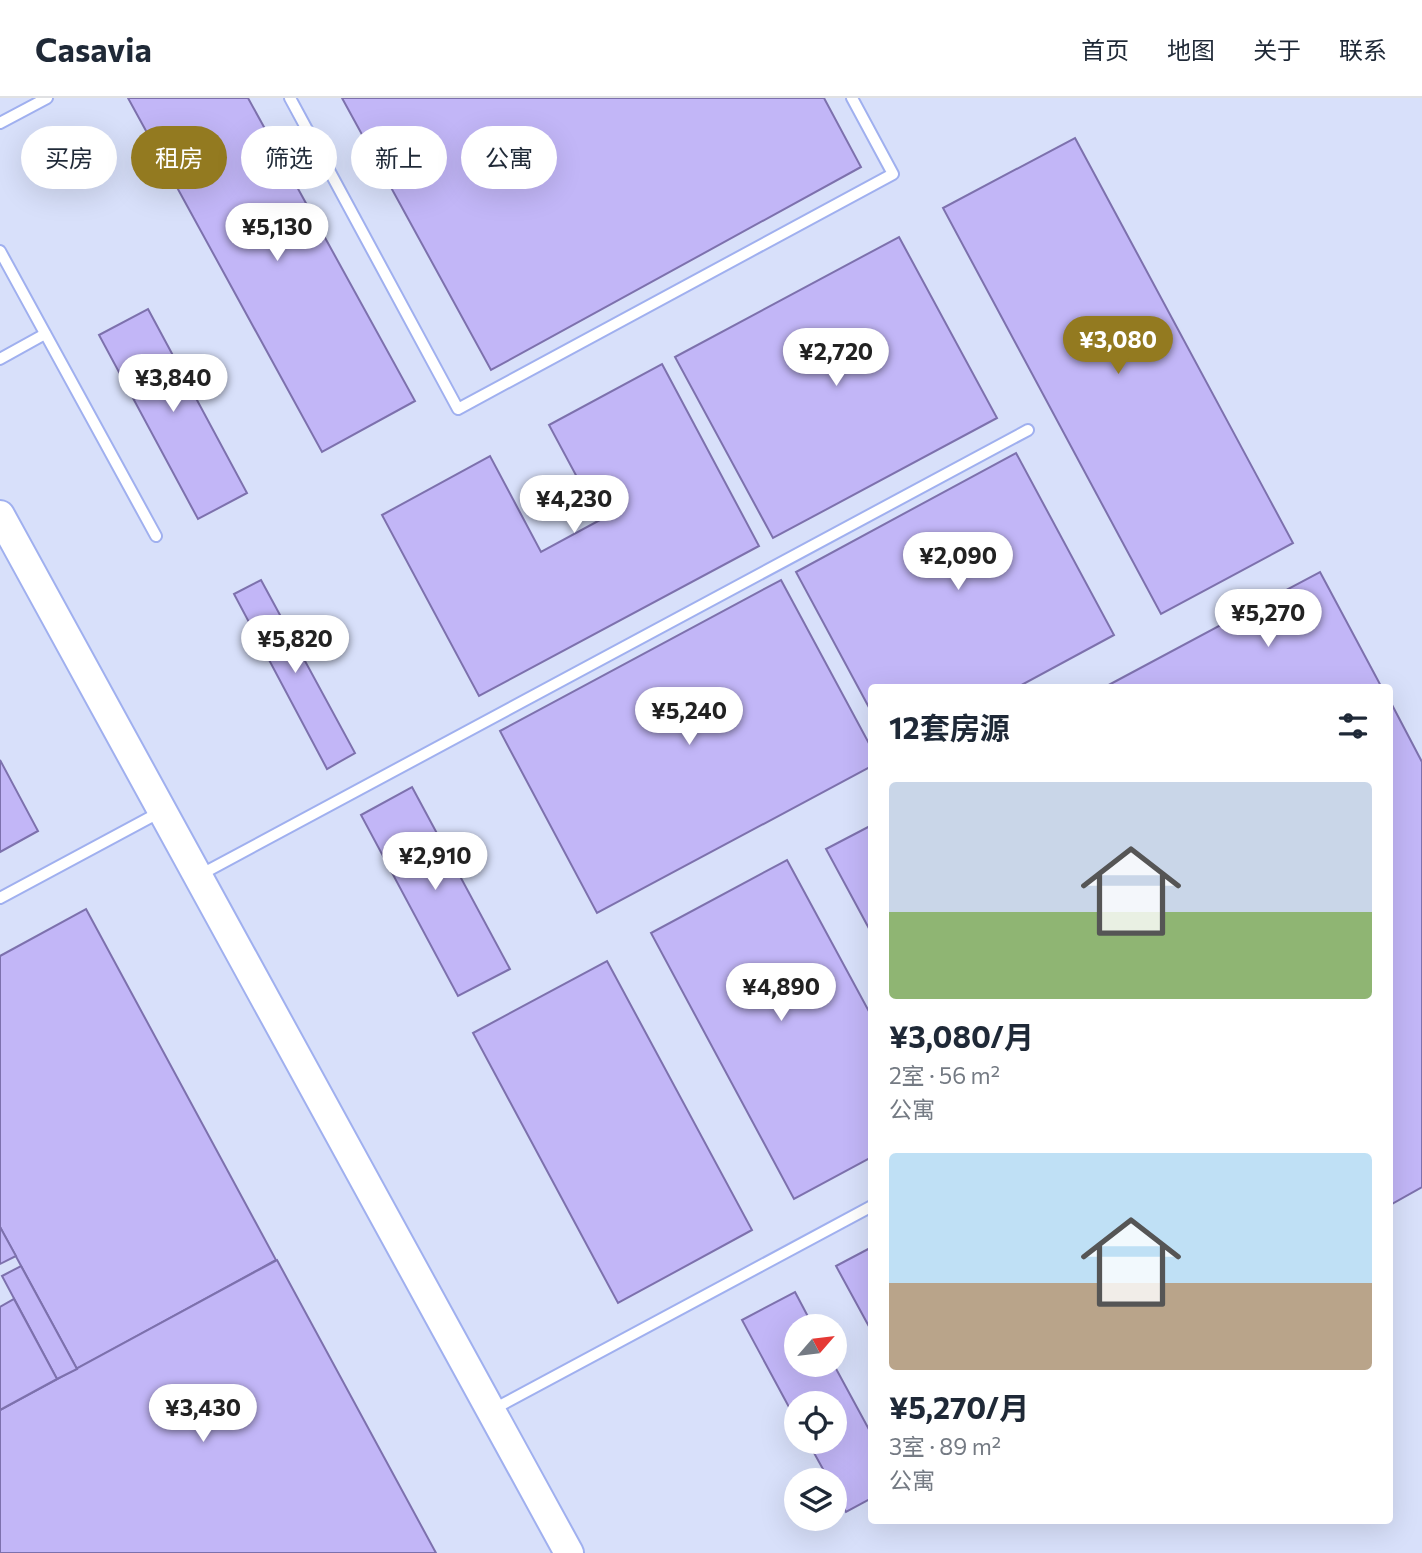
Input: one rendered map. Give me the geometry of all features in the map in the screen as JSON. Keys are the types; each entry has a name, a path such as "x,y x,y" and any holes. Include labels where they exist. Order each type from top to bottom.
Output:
{"street":[{"path":"0,515 569,1553"}],"lane":[{"path":"0,123 47,98"},
{"path":"290,98 458,409 893,174 852,98"},
{"path":"0,251 156,536"},
{"path":"0,359 46,334"},
{"path":"198,876 1028,430"},
{"path":"0,898 162,811"},
{"path":"491,1411 868,1208"}],"building":[{"path":"128,98 248,98 263,126 241,126 241,189 298,189 415,401 322,452 178,189 227,189 227,126 143,126"},
{"path":"342,98 824,98 861,167 491,370 392,189 447,189 447,126 357,126"},
{"path":"1075,138 1293,543 1161,614 943,208"},
{"path":"899,237 997,418 773,538 675,357"},
{"path":"148,309 247,493 198,519 99,335"},
{"path":"662,364 759,546 479,696 382,515 490,456 541,552 600,520 549,425"},
{"path":"1016,453 1114,635 1023,684 868,684 868,706 796,572"},
{"path":"1320,572 1380,684 1110,684"},
{"path":"261,580 355,753 327,769 234,594"},
{"path":"781,580 868,742 868,768 597,913 500,731"},
{"path":"1393,707 1422,762 1422,1187 1393,1203"},
{"path":"0,760 38,831 0,852"},
{"path":"412,787 510,969 458,996 361,815"},
{"path":"868,827 868,927 826,849"},
{"path":"787,860 868,1010 868,1159 794,1199 651,933"},
{"path":"86,909 276,1260 77,1369 0,1227 0,956"},
{"path":"607,961 752,1230 618,1303 473,1033"},
{"path":"0,1227 16,1256 0,1264"},
{"path":"868,1249 868,1325 836,1266"},
{"path":"277,1260 436,1553 0,1553 0,1410"},
{"path":"21,1266 77,1369 57,1379 2,1276"},
{"path":"795,1292 807,1314 784,1314 784,1377 841,1377 868,1428 868,1500 847,1511 847,1468 822,1468 815,1454 847,1454 847,1391 784,1391 784,1398 742,1320"},
{"path":"14,1299 57,1379 0,1410 0,1307"}]}
